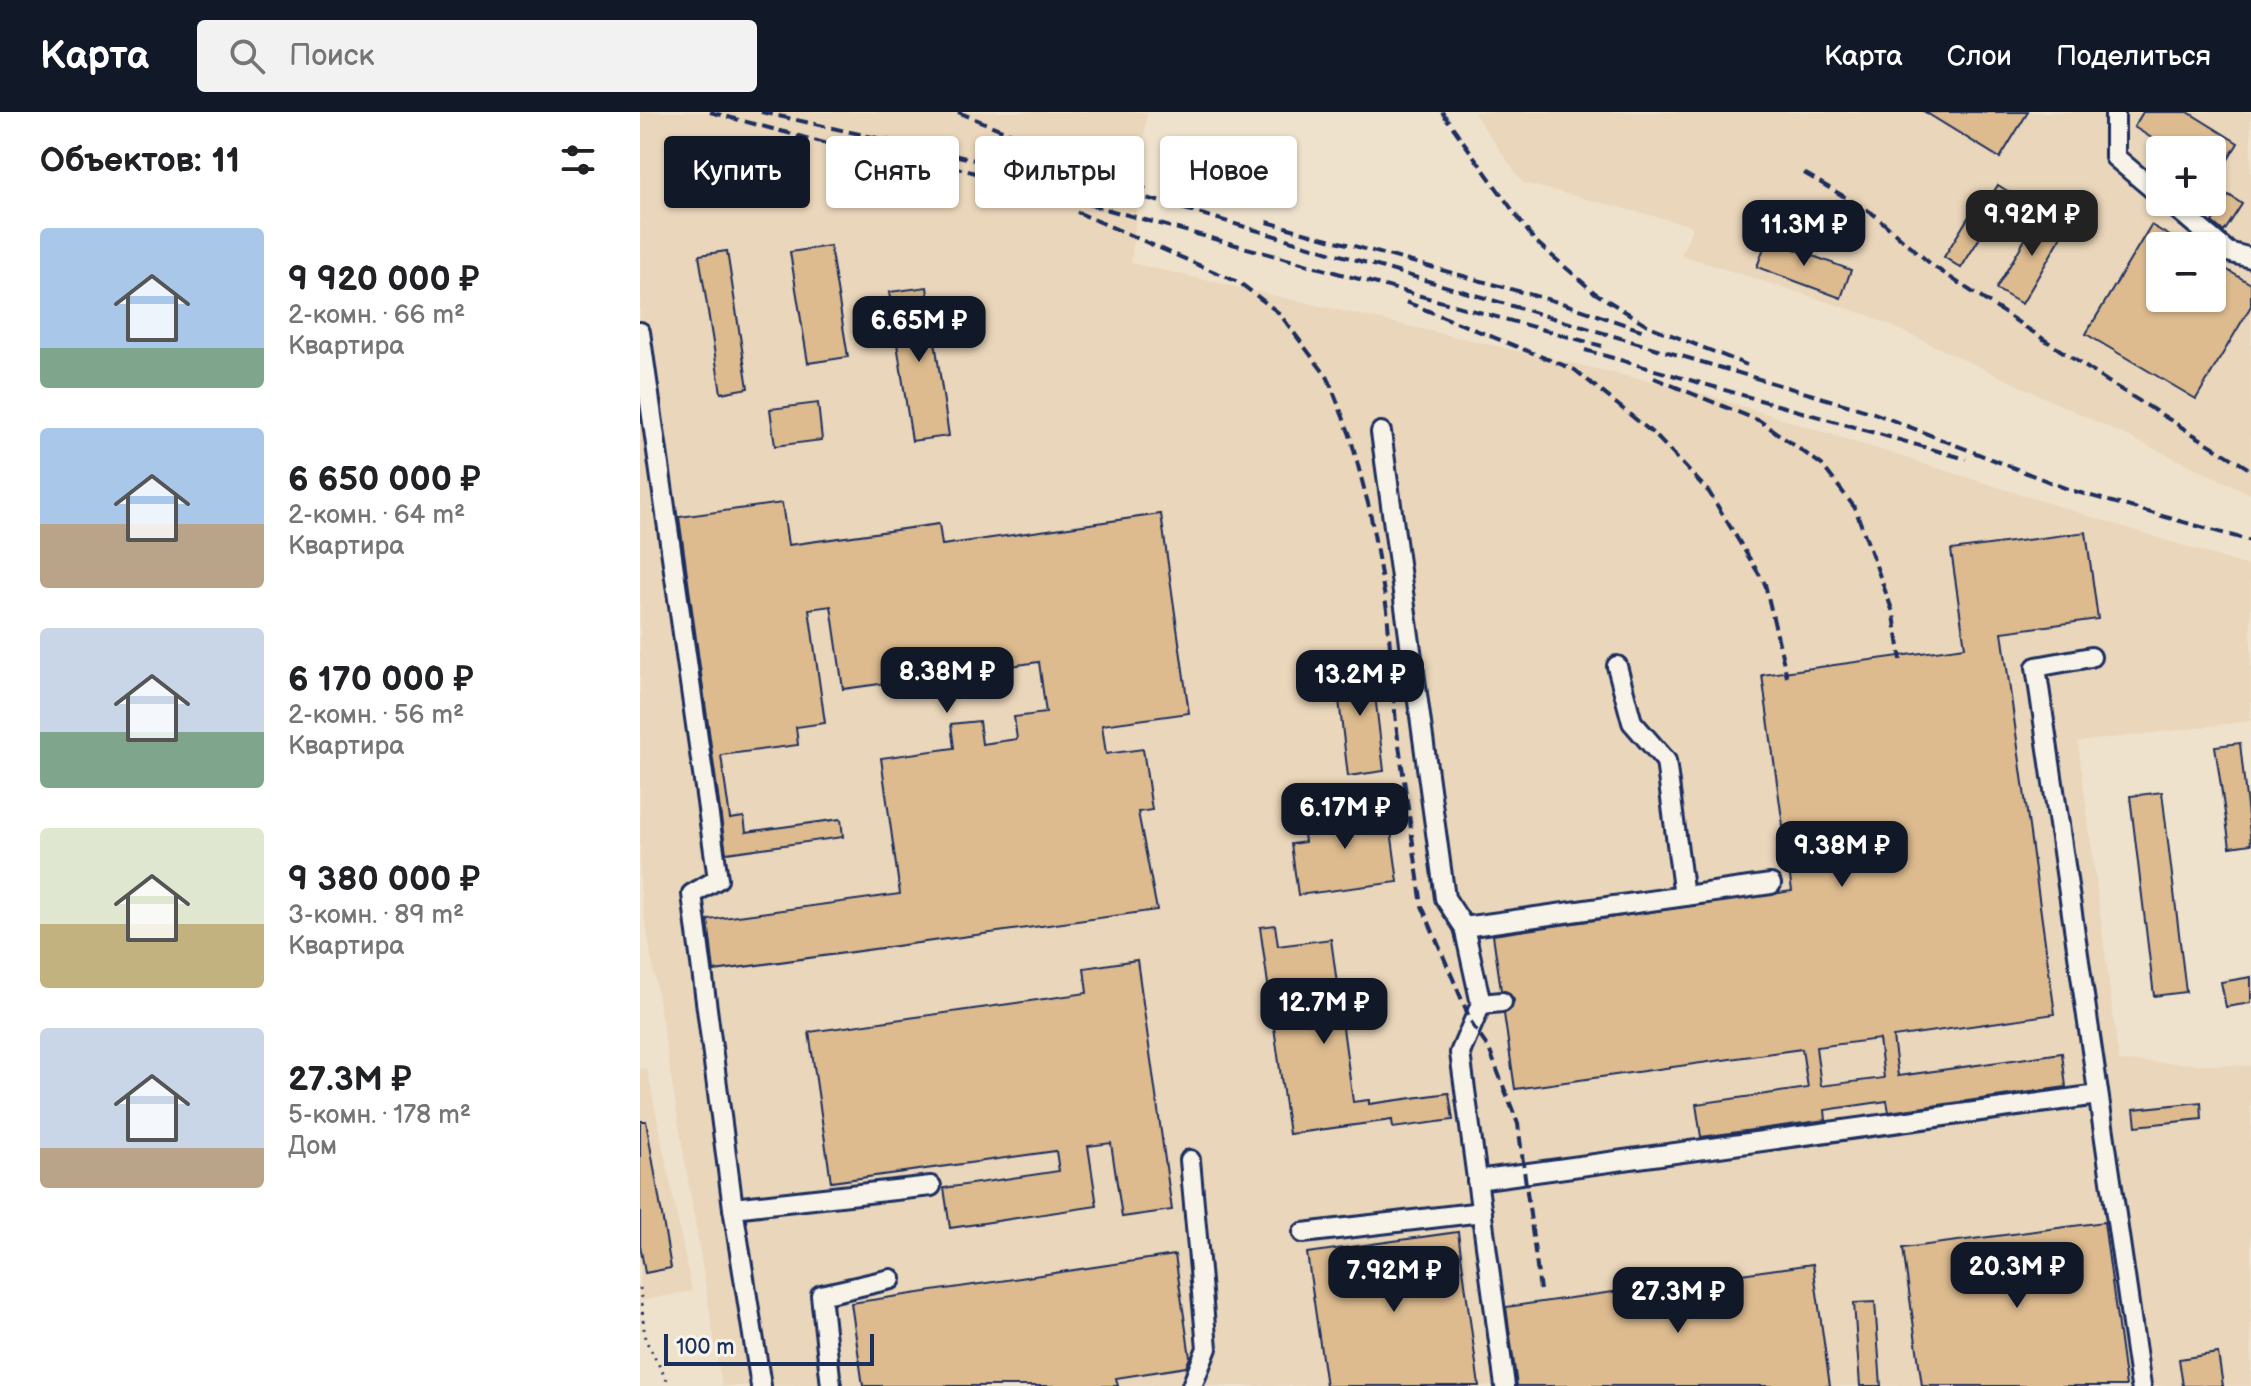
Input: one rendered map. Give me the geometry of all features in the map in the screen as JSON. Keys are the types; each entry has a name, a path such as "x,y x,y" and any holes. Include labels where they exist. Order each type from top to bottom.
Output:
{"lane":[{"path":"2115,112 2115,157 2146,183"},
{"path":"2186,216 2228,252 2251,258"},
{"path":"640,332 718,879 692,894 733,1208 761,1386"},
{"path":"1381,432 1445,898 1464,927 1481,1004 1460,1053 1505,1386"},
{"path":"2091,657 2036,667 2141,1386"},
{"path":"1617,666 1632,722 1666,761 1684,896"},
{"path":"1464,927 1771,884"},
{"path":"1481,1004 1502,1002"},
{"path":"1477,1180 2098,1095"},
{"path":"1190,1160 1207,1348 1192,1386"},
{"path":"733,1208 931,1186"},
{"path":"1303,1233 1482,1212"},
{"path":"831,1386 821,1295 891,1279"}],"path":[{"path":"640,1288 645,1339 670,1386"}],"shaded area":[{"path":"640,112 1147,112 1144,140 1144,136 975,136 975,208 1137,208 1131,263 1694,391 2251,567 2251,721 2078,742 2119,1061 2251,1066 2251,1386 722,1386 640,889"},
{"path":"1473,112 2251,112 2251,494 1868,315 1681,255 1693,226 1523,183"},
{"path":"647,1068 692,1291 640,1301 640,1069"}],"building":[{"path":"1925,112 2028,112 2000,158"},
{"path":"2143,112 2188,112 2238,143 2226,163 2226,136 2148,136 2134,127"},
{"path":"1998,185 2017,197 1994,233 1986,228 1961,268 1944,257 1971,213 1978,217"},
{"path":"2229,195 2242,204 2224,232 2212,222 2216,216 2226,216"},
{"path":"2041,212 2067,227 2022,304 1996,289"},
{"path":"2151,225 2163,232 2147,232"},
{"path":"2146,233 2146,312 2226,312 2226,269 2251,284 2251,306 2196,399 2086,334"},
{"path":"1767,239 1851,270 1841,298 1757,267"},
{"path":"830,246 848,357 808,363 790,252"},
{"path":"727,251 748,388 721,393 699,255"},
{"path":"927,287 949,436 912,441 889,292"},
{"path":"818,403 822,440 775,446 770,409"},
{"path":"782,503 788,545 939,524 942,545 1161,514 1189,713 1102,725 1106,754 1143,749 1152,810 1138,812 1157,910 714,971 708,920 900,894 881,758 954,748 951,724 979,721 982,744 1017,739 1014,717 1046,713 1039,662 843,689 831,606 809,609 825,723 796,727 798,745 721,755 730,819 744,817 746,832 841,819 843,837 726,853 679,517"},
{"path":"2086,532 2098,619 2002,632 2055,1014 1893,1037 1898,1076 2062,1053 2066,1087 1889,1112 1887,1101 1825,1110 1826,1120 1701,1137 1696,1104 1808,1088 1802,1049 1515,1089 1504,1014 1512,1008 1514,1000 1508,992 1501,990 1493,935 1792,891 1762,675 1965,647 1951,550","holes":["1879,1039 1884,1078 1821,1086 1816,1047"]},
{"path":"1371,661 1384,771 1348,776 1335,666"},
{"path":"2240,743 2251,844 2230,847 2215,746"},
{"path":"2162,792 2186,992 2154,996 2130,796"},
{"path":"1339,796 1341,814 1388,808 1398,882 1298,895 1291,844 1305,842 1302,820 1327,817 1324,798"},
{"path":"1275,925 1278,946 1331,939 1353,1102 1369,1100 1369,1104 1449,1093 1453,1120 1393,1128 1392,1120 1289,1134 1260,927"},
{"path":"1137,960 1172,1210 1122,1217 1111,1143 1088,1146 1097,1206 950,1228 944,1188 1059,1171 1056,1151 831,1182 809,1032 1087,993 1084,968"},
{"path":"2251,977 2251,1003 2226,1007 2221,982"},
{"path":"2201,1102 2202,1119 2136,1126 2134,1109"},
{"path":"640,1121 646,1121 671,1268 645,1273 640,1245"},
{"path":"2104,1222 2126,1386 1922,1386 1903,1248"},
{"path":"1458,1232 1479,1386 1326,1386 1307,1253"},
{"path":"1175,1255 1190,1357 1186,1367 1116,1378 1118,1386 863,1386 851,1303"},
{"path":"1813,1264 1830,1386 1517,1386 1506,1307"},
{"path":"1875,1302 1881,1386 1860,1386 1854,1303"},
{"path":"2218,1353 2223,1386 2183,1386 2179,1359"}],"railway":[{"path":"710,112 826,143"},
{"path":"761,112 1154,200 1874,413 2070,490 2251,541"},
{"path":"958,112 1146,189"},
{"path":"1442,112 1534,240 1595,293 1649,326 1747,365"},
{"path":"959,169 1602,346"},
{"path":"1804,173 1872,213 1933,266 2107,381 2251,470"},
{"path":"1077,212 1240,283 1279,313 1328,378 1350,435 1370,511 1387,610 1396,724 1422,906 1473,1026 1489,1049 1518,1124 1540,1290"},
{"path":"1267,222 1565,304 1644,331"},
{"path":"1406,302 1575,370 1655,435 1709,492 1765,584 1787,677"},
{"path":"1585,350 1966,459"},
{"path":"1654,378 1760,421 1822,465 1855,508 1894,615 1901,660"}]}
